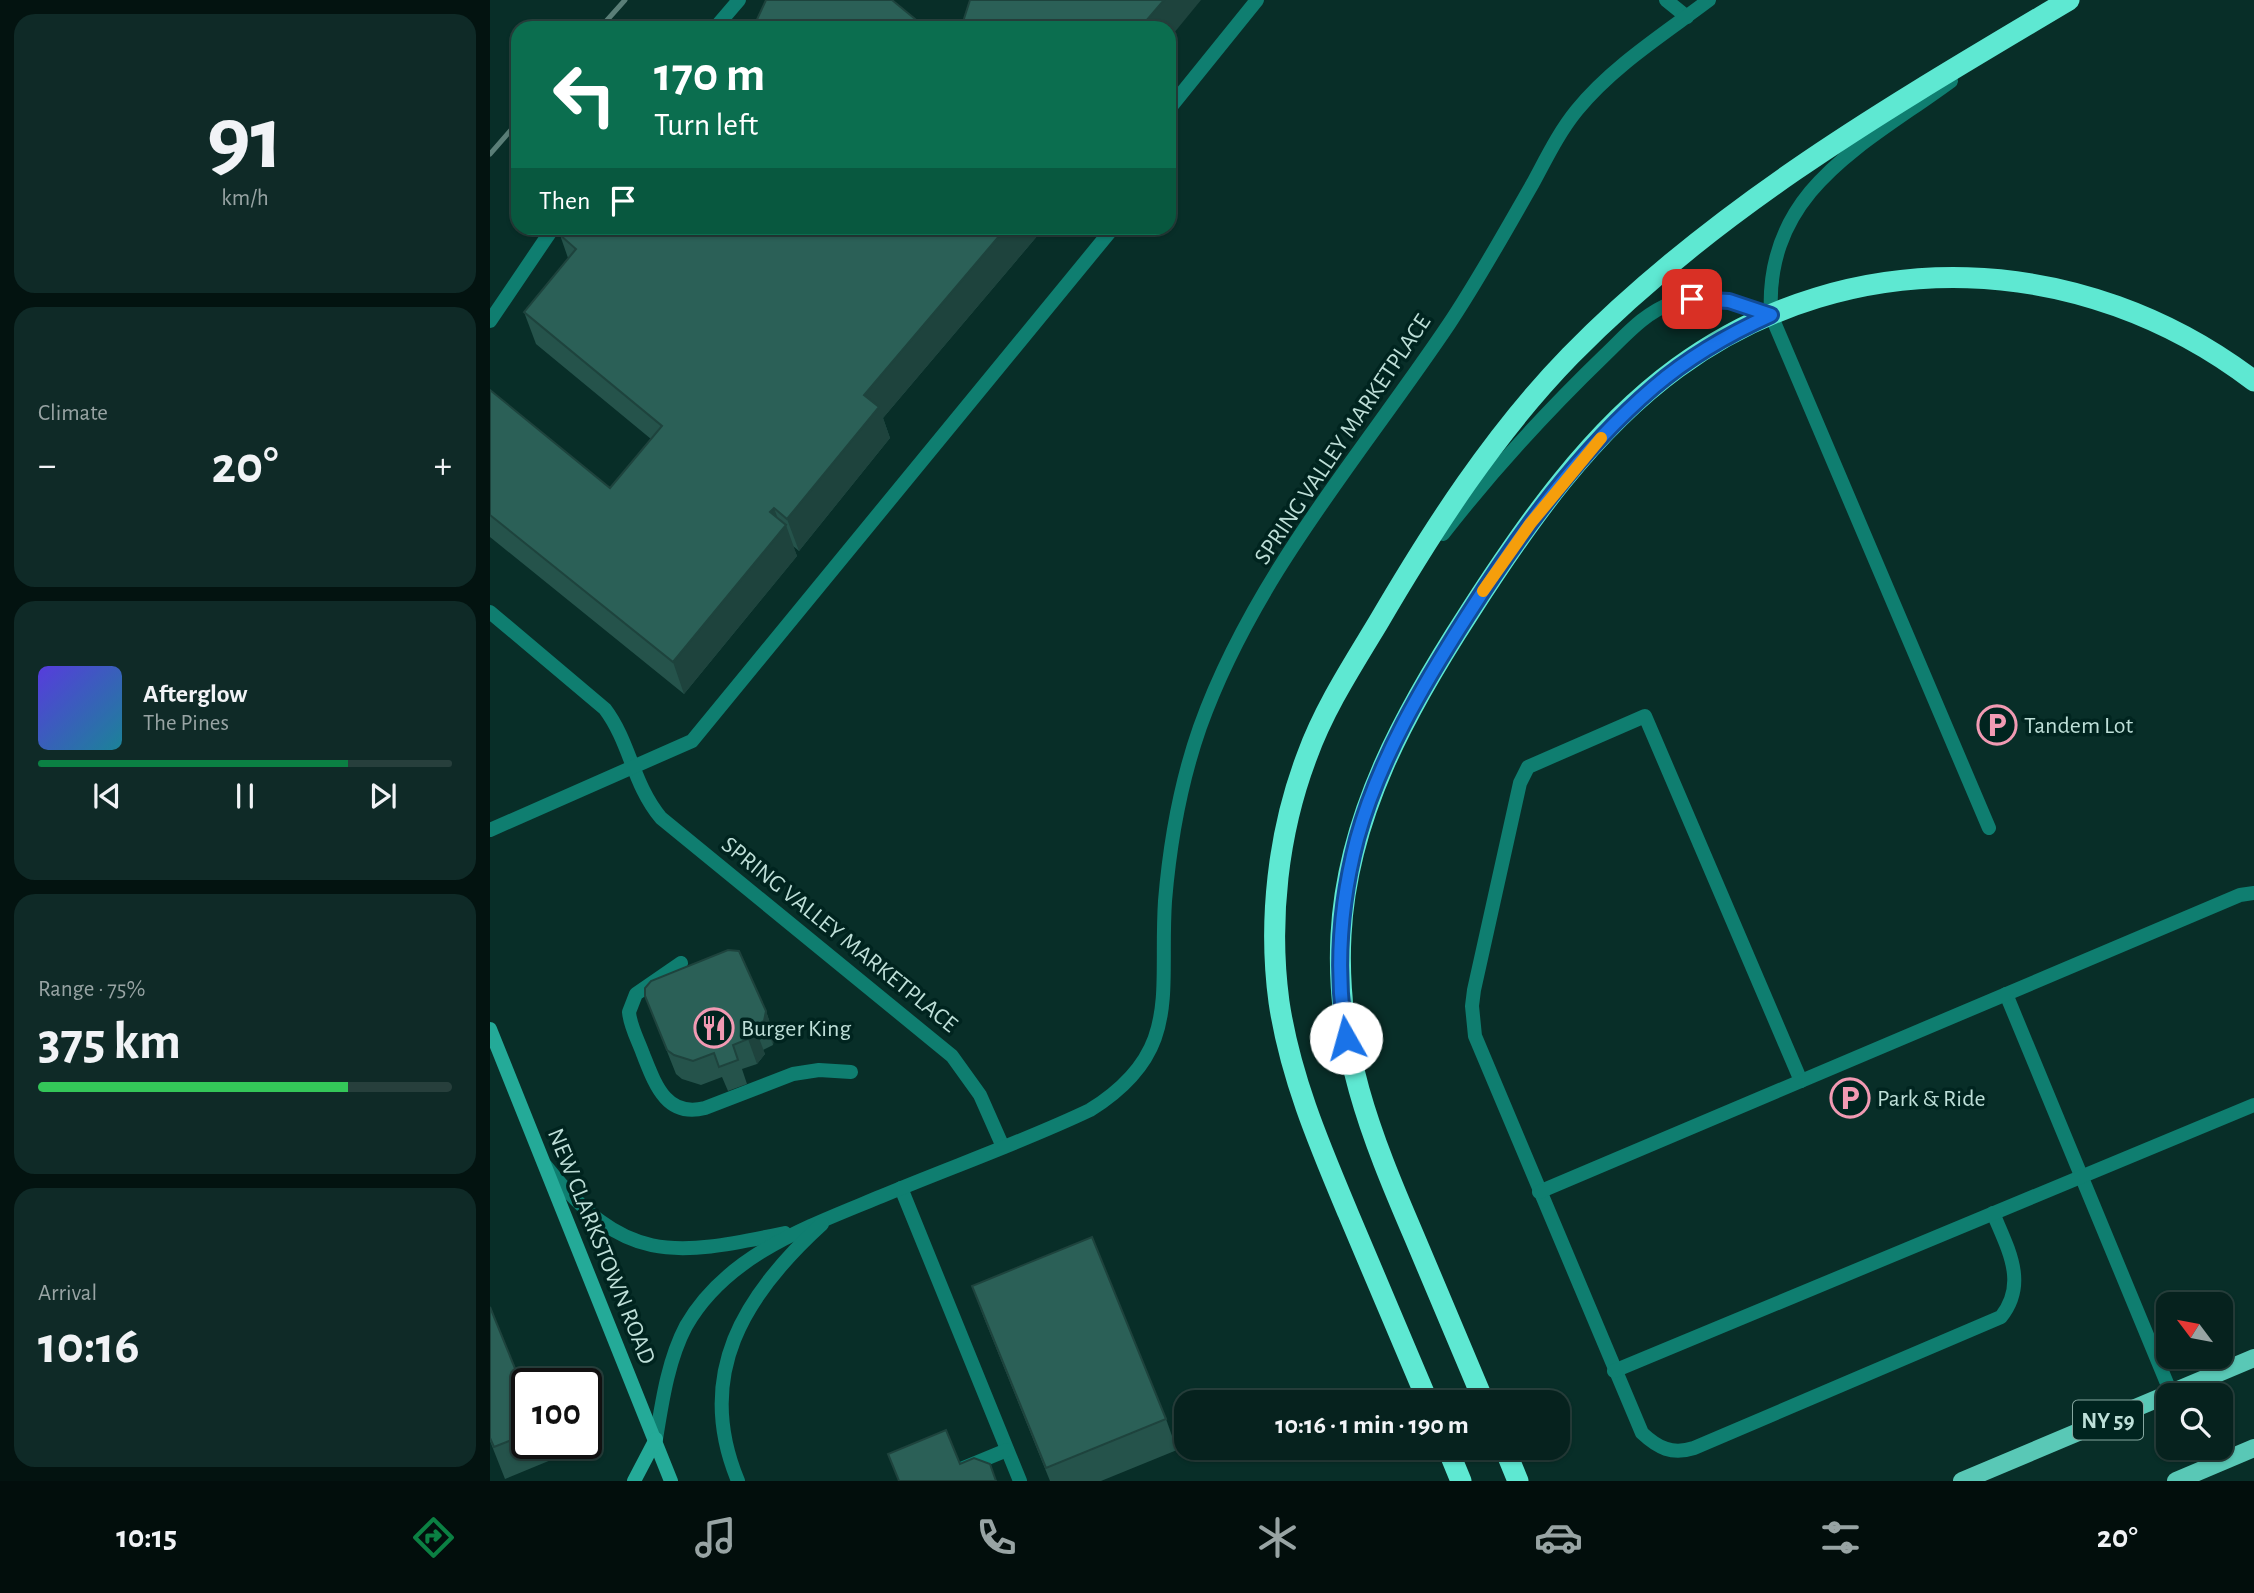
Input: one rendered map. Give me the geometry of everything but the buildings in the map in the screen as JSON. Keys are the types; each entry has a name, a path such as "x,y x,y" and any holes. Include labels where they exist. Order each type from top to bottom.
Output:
{"highway":[{"path":"1423,1390 1301,1095 1285,1033 1276,968 1279,873 1298,781 1324,718 1382,616 1490,453 1568,358 1689,248 1769,186 2069,0"},
{"path":"1480,1390 1377,1148 1351,1065 1344,1023 1340,958 1344,898 1358,837 1395,742 1435,667 1507,556 1580,460 1629,409 1675,369 1718,341 1771,315 1825,295 1881,284 1972,276 2025,281 2086,295 2149,317 2210,350 2254,381"},
{"path":"1452,1460 1461,1481"},
{"path":"1509,1460 1518,1481"}],"main road":[{"name":"NY 59","path":"2195,1383 2254,1358"},
{"name":"NY 59","path":"1962,1481 2156,1399"},
{"path":"2176,1481 2254,1448"}],"street":[{"name":"NEW CLARKSTOWN ROAD","path":"490,1029 671,1481"},
{"path":"634,1481 656,1439"}],"lane":[{"path":"721,21 739,0"},
{"path":"1176,100 1258,0"},
{"path":"1666,0 1687,17"},
{"name":"SPRING VALLEY MARKETPLACE","path":"656,1439 674,1357 686,1327 723,1281 747,1261 800,1230 1090,1110 1109,1098 1140,1067 1158,1030 1164,1009 1165,905 1178,802 1210,701 1231,657 1306,526 1450,323 1563,128 1615,71 1709,0"},
{"path":"1989,828 1771,315 1776,253 1784,228 1807,192 1838,164 2026,26"},
{"path":"490,321 548,235"},
{"path":"490,830 685,747 698,735 1107,235"},
{"path":"1382,616 1500,465 1585,374 1643,319 1674,303 1709,299 1729,301 1771,315"},
{"name":"SPRING VALLEY MARKETPLACE","path":"490,612 605,709 613,720 632,769 650,804 662,817 952,1056 980,1095 1003,1147"},
{"path":"1801,1081 1645,716 1535,762 1524,773 1520,783 1472,1006 1480,1053 1614,1371 1642,1433 1653,1444 1682,1452 1694,1448 2001,1317 2013,1296 2015,1270 1993,1213"},
{"path":"1539,1192 2240,895 2254,893"},
{"path":"681,963 636,994 629,1012 658,1090 677,1108 696,1111 806,1071 851,1072"},
{"path":"2006,994 2167,1383"},
{"path":"1614,1371 2254,1105"},
{"path":"543,1161 601,1223 617,1234 651,1247 709,1248 800,1230"},
{"path":"901,1188 1020,1481"},
{"path":"738,1481 724,1443 721,1419 721,1397 728,1349 739,1324 772,1277 828,1218"},
{"path":"932,1481 1007,1450"}],"railway":[{"path":"606,21 625,0"},
{"path":"490,154 511,130"}],"slow traffic":[{"path":"1483,591 1530,524 1580,460 1601,438"}],"place":[{"name":"Tandem Lot","path":"1997,725"},
{"name":"Burger King","path":"714,1028"},
{"name":"Park & Ride","path":"1850,1098"}],"route":[{"path":"1346,1038 1340,990 1344,898 1363,821 1395,742 1435,667 1482,594 1530,524 1580,460 1629,409 1675,369 1718,341 1771,315 1729,301 1692,299"}]}
